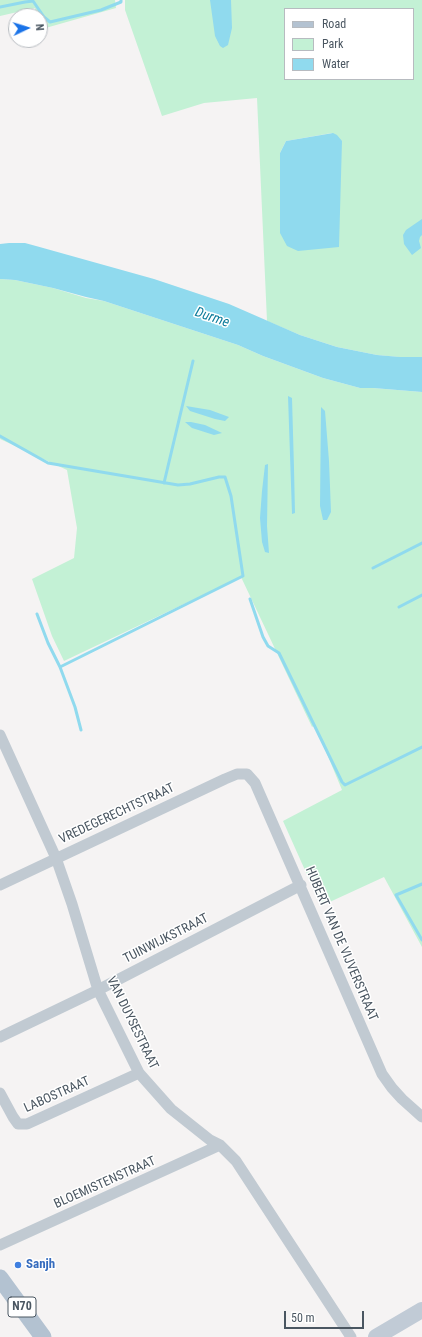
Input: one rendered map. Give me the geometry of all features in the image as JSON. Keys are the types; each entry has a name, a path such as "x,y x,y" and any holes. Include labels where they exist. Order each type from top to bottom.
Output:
{"main road":[{"name":"N70","path":"0,1278 44,1337"},
{"name":"N70","path":"0,1297 30,1337"}],"street":[{"name":"VAN DUYSESTRAAT","path":"1,739 56,858 72,904 98,990 139,1073 171,1109 210,1140 220,1145 236,1161 351,1337"},
{"name":"VREDEGERECHTSTRAAT","path":"0,884 225,779 237,774 247,774"},
{"name":"HUBERT VAN DE VIJVERSTRAAT","path":"247,774 255,784 301,885 382,1074 402,1099 422,1117"},
{"name":"TUINWIJKSTRAAT","path":"0,1037 98,990 301,885"},
{"name":"LABOSTRAAT","path":"0,1092 13,1118 18,1124 27,1124 139,1073"},
{"name":"BLOEMISTENSTRAAT","path":"0,1245 220,1145"},
{"path":"376,1337 422,1310"}],"green space":[{"path":"0,0 115,0 116,8 48,27 48,8 8,8 8,14 0,16"},
{"path":"125,0 422,0 422,357 377,355 337,347 300,335 267,321 257,98 204,103 162,116 125,10","holes":["332,133 280,233 280,153 286,141"]},
{"path":"0,279 15,280 53,288 86,298 104,301 238,345 263,356 323,378 360,388 422,392 422,947 384,877 321,906 283,821 342,790 315,725 312,727 241,577 64,661 52,636 32,579 74,558 77,528 67,470 0,439"}],"water":[{"path":"210,0 231,0 232,28 228,45 223,48 220,46 215,36"},
{"path":"333,133 342,141 339,247 298,251 287,246 280,233 280,153 286,141"},
{"path":"422,219 422,235 419,241 421,248 412,255 404,244 403,235 406,230"},
{"name":"Durme","path":"25,243 154,279 229,304 300,335 337,347 377,355 422,357 422,392 360,388 323,378 263,356 238,345 104,301 53,288 15,280 0,279 0,244"},
{"path":"288,396 292,398 295,513 292,514"},
{"path":"186,406 210,410 229,417 225,421 215,419 190,411"},
{"path":"321,407 325,411 329,461 331,512 327,520 323,520 320,506"},
{"path":"185,422 205,425 222,433 214,435 192,428"},
{"path":"268,464 267,526 269,553 265,552 262,542 260,518 265,465"}],"waterway":[{"path":"0,7 33,1 44,17 50,22 101,10 121,2 121,0"},
{"path":"164,483 193,361"},
{"path":"0,436 48,463 178,485 225,477 231,496 243,576 60,667 48,643 37,614"},
{"path":"373,568 422,543"},
{"path":"399,607 422,595"},
{"path":"250,599 263,637 268,646 279,653 342,782 345,785 422,747"},
{"path":"60,667 75,707 81,730"},
{"path":"422,884 396,895 422,940"}],"place":[{"name":"Sanjh","path":"18,1265"}]}
